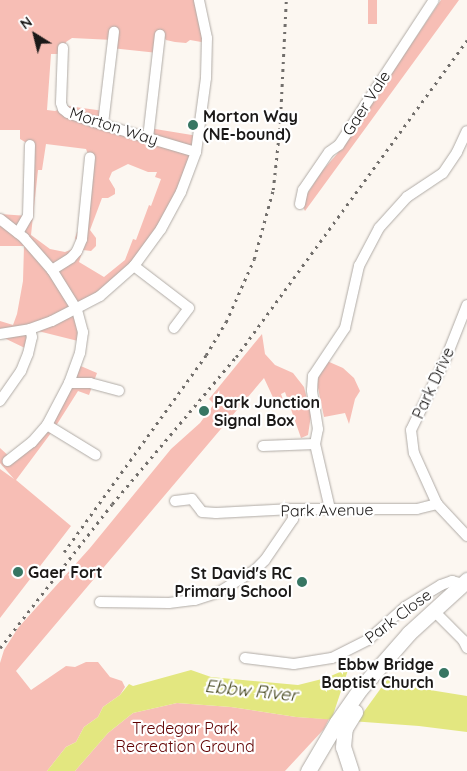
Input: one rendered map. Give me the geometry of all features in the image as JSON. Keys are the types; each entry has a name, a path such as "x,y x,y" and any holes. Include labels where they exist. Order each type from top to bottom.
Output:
{"main road":[{"path":"308,771 393,652 433,610 465,582"},
{"path":"342,723 343,747 351,771"}],"street":[{"path":"0,334 30,329 77,310 100,296 134,266 157,236 181,192 196,152 206,78 207,38 199,0"},
{"name":"Gaer Vale","path":"300,204 303,190 329,152 339,144 434,0"},
{"path":"102,124 114,32"},
{"path":"148,138 160,35"},
{"name":"Morton Way","path":"63,48 62,109 68,113 102,124 196,152"},
{"path":"330,509 315,444 318,429 312,390 312,376 345,328 358,266 379,228 408,197 443,173 457,152 467,131"},
{"path":"18,233 28,216 30,145"},
{"path":"52,270 71,258 77,251 82,239 90,157"},
{"path":"0,219 41,255 52,270 77,310 81,321 82,342 69,383 47,424 32,442 8,462"},
{"path":"134,266 189,308 174,328"},
{"name":"Park Drive","path":"467,305 442,367 411,430 414,453 437,504 467,536"},
{"path":"0,400 21,370 28,354 32,337 30,329"},
{"path":"69,383 90,383 119,391"},
{"path":"47,424 96,455"},
{"path":"262,446 315,444"},
{"name":"Park Avenue","path":"175,500 192,499 202,512 216,513 293,509 417,509 437,504"},
{"path":"100,602 169,603 195,600 219,592 249,574 264,560 292,519 293,509"},
{"name":"Park Close","path":"245,658 294,664 332,658 368,640 405,607 441,585 452,581 465,582"},
{"path":"433,610 466,642"}],"green space":[{"path":"0,0 199,0 207,43 190,40 186,43 175,42 166,40 163,36 158,53 111,48 113,40 72,38 66,42 63,54 51,54 47,110 55,111 68,106 104,111 103,124 148,138 149,128 198,136 196,152 148,249 77,310 82,342 30,329 29,350 0,336 0,321 13,325 17,314 23,281 24,246 0,246 0,214 28,216 30,145 20,139 20,130 0,130","holes":["46,144 86,149 88,154 83,229 77,232 75,238 78,247 65,252 50,249 31,235 38,170 42,170","128,164 148,172 157,172 155,177 161,179 136,240 133,239 125,260 104,277 79,262 83,250 91,251 96,246 96,238 90,230 102,198 108,198 115,194 115,189 109,179 112,172"]},
{"path":"368,0 377,0 377,24 368,24"},
{"path":"441,0 459,0 305,211 303,207 307,194 322,171 337,154"},
{"path":"262,334 265,354 275,365 293,373 304,387 311,415 308,435 301,438 285,392 281,394 285,405 277,406 264,378 16,671 31,690 66,666 75,667 86,662 98,662 110,677 122,681 125,687 120,695 103,707 98,717 84,727 76,742 66,747 47,771 0,771 0,663 4,650 18,628 90,548 171,449 200,423 214,404 209,399"},
{"path":"327,361 343,368 354,378 360,391 355,399 349,424 345,413 324,417 317,383 320,372"},
{"name":"Gaer Fort","path":"76,364 97,373 89,395 78,391 54,429 16,480 71,526 0,618 0,469 14,479 0,463 0,448 12,459 32,442"},
{"name":"Tredegar Park Recreation Ground","path":"177,703 231,707 296,717 329,719 324,729 285,771 75,771 108,733 133,713"}],"water":[{"name":"Ebbw River","path":"191,670 211,677 298,685 326,678 340,672 347,672 390,680 393,684 467,696 467,732 419,726 296,717 231,707 177,703 133,713 108,733 75,771 47,771 66,747 76,742 84,727 98,717 103,707 120,695 129,684 133,686"}],"pier":[{"path":"348,670 389,677 355,724 331,721"}],"railway":[{"path":"64,552 206,355 226,322 254,259 273,190 280,124 286,0"},
{"path":"0,648 112,504 236,357 467,40"}],"place":[{"name":"Morton Way (NE-bound)","path":"193,125"},
{"name":"Park Junction Signal Box","path":"204,411"},
{"name":"Gaer Fort","path":"18,572"},
{"name":"St David's RC Primary School","path":"302,582"},
{"name":"Ebbw Bridge Baptist Church","path":"444,673"}]}
